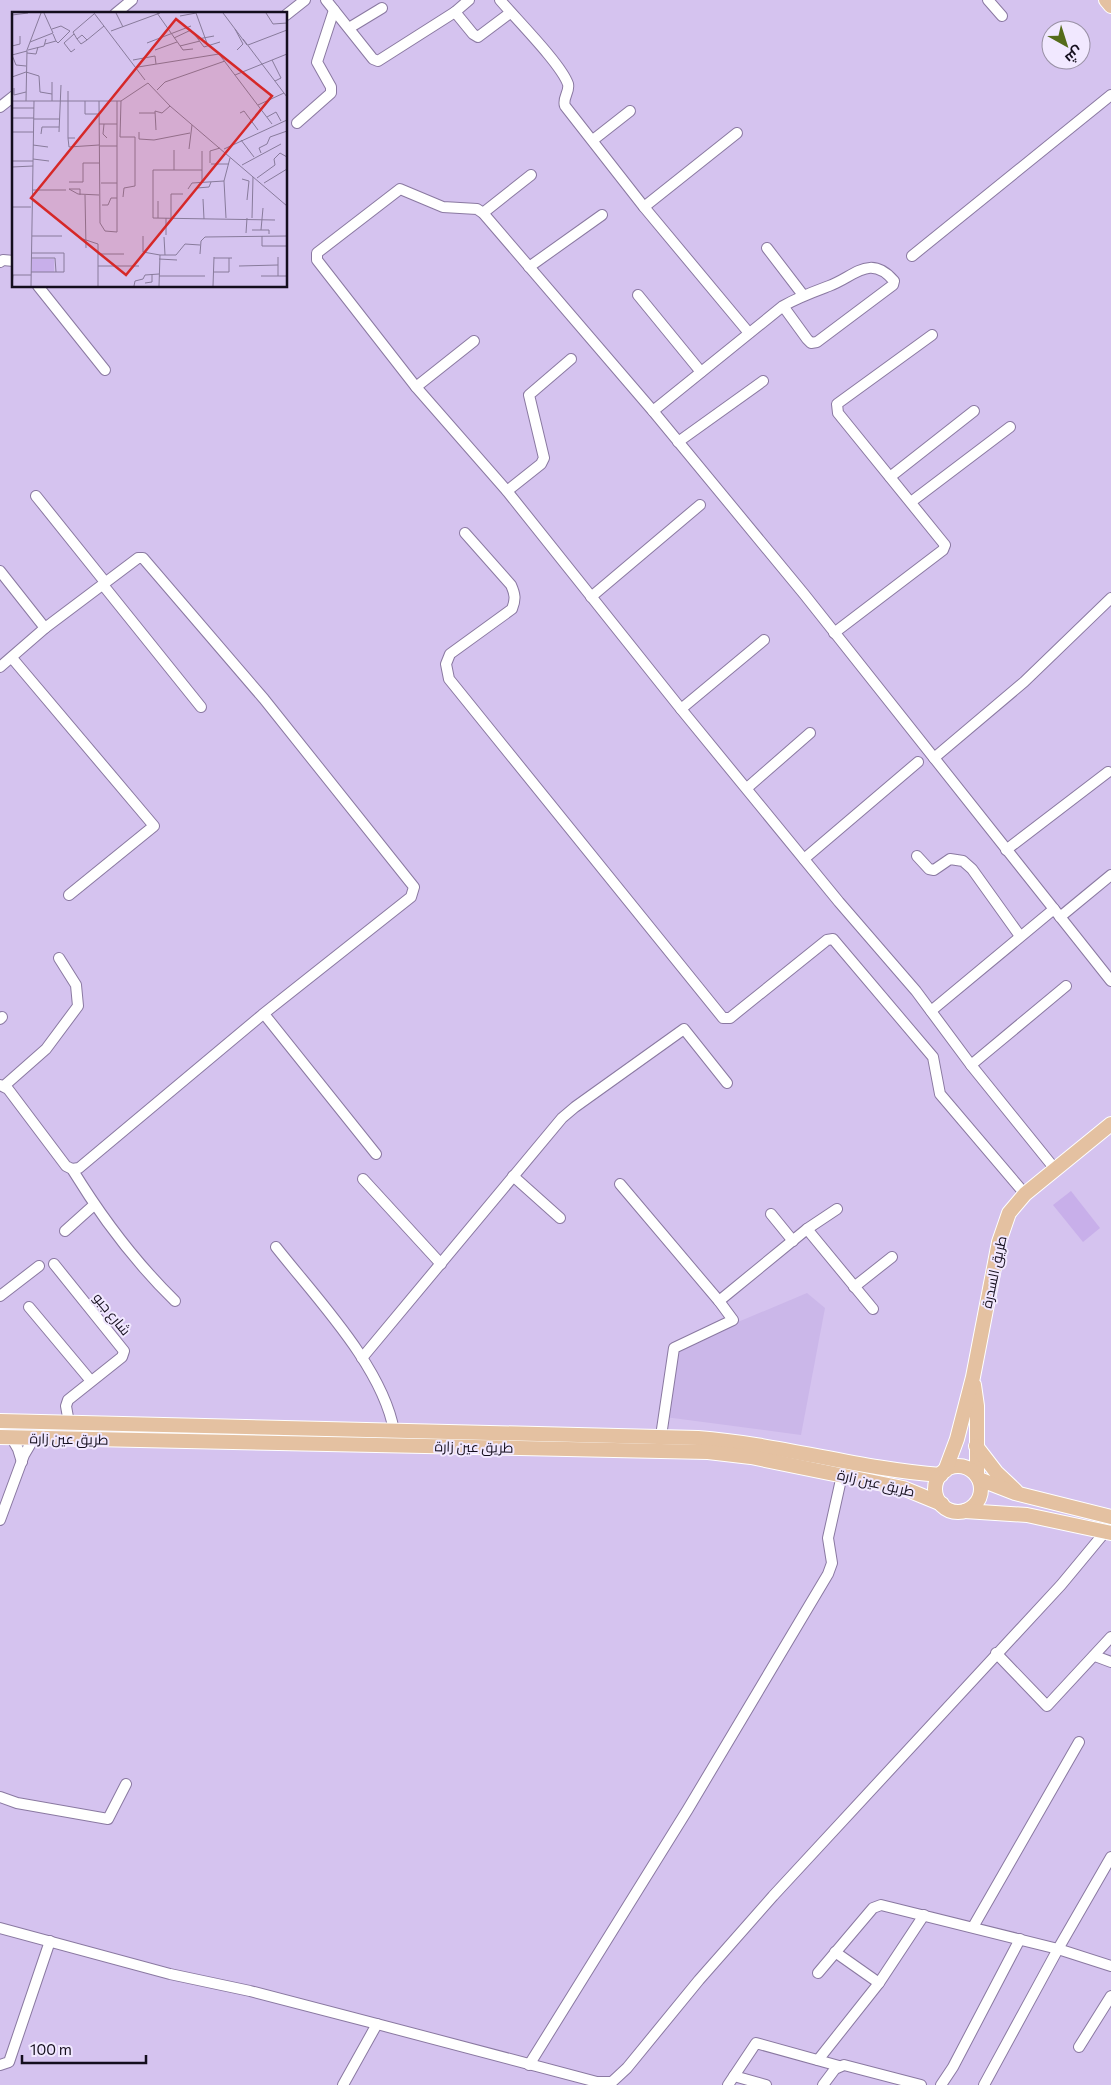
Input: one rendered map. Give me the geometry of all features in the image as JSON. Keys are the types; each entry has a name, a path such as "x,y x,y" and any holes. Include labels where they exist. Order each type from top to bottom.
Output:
{"main road":[{"path":"1106,0 1111,6"},
{"name":"طريق السدرة","path":"943,1473 958,1439 973,1377 999,1242 1009,1213 1025,1194 1111,1124"},
{"path":"965,1511 976,1504 981,1485 978,1478 976,1446 977,1406 973,1377"},
{"name":"طريق عين زارة","path":"0,1421 661,1436 746,1442 917,1472 943,1473"},
{"name":"طريق عين زارة","path":"5,1437 686,1451 751,1457 842,1475 914,1491 942,1504"},
{"path":"976,1446 996,1472 1020,1495"},
{"path":"1108,1533 1040,1516 1002,1512 950,1511 942,1504 936,1490 943,1473 954,1467 964,1468 978,1478 1020,1495 1111,1517"},
{"path":"914,1491 920,1485 917,1472"},
{"path":"1002,1489 996,1502 1002,1512"}],"street":[{"path":"117,12 132,0"},
{"path":"288,13 305,0"},
{"path":"326,0 373,59 378,61 455,12 469,0"},
{"path":"500,0 568,83 564,99 565,106 644,207 749,333"},
{"path":"988,0 1002,16"},
{"path":"349,28 382,8"},
{"path":"297,123 331,93 331,87 317,62 334,10"},
{"path":"455,12 473,34 478,37 510,13"},
{"path":"912,256 1111,95"},
{"path":"0,107 12,98"},
{"path":"593,140 630,111"},
{"path":"644,207 737,133"},
{"path":"484,213 532,175"},
{"path":"1055,1169 970,1065 931,1011 680,708 507,491 416,387 316,256 400,189 443,207 477,209 484,213 653,411 834,632 1110,978"},
{"path":"529,267 602,215"},
{"path":"767,248 803,295"},
{"path":"0,262 3,260 12,261"},
{"path":"653,411 783,306 803,295 830,286 851,274 870,268 886,272 894,281 893,285 817,342 812,343 807,340 783,306"},
{"path":"40,288 105,370"},
{"path":"638,295 701,372"},
{"path":"834,632 943,550 946,545 944,540 890,477 836,408 837,404 932,335"},
{"path":"416,387 474,340"},
{"path":"507,491 541,464 544,458 529,395 571,359"},
{"path":"678,442 763,381"},
{"path":"890,477 974,411"},
{"path":"912,502 1010,428"},
{"path":"36,496 201,707"},
{"path":"591,597 700,505"},
{"path":"465,533 511,584 515,594 515,601 512,609 450,654 446,664 449,679 723,1018 730,1018 827,940 833,939 933,1057 940,1094 1025,1194"},
{"path":"0,667 104,583 138,558 143,558 264,700 414,887 411,897 264,1014 78,1168 72,1169"},
{"path":"0,571 46,628"},
{"path":"934,758 1024,682 1111,598"},
{"path":"680,708 764,640"},
{"path":"12,658 154,826 69,895"},
{"path":"746,788 810,733"},
{"path":"804,859 918,762"},
{"path":"1006,850 1108,772"},
{"path":"917,856 929,869 934,870 950,859 963,861 972,869 1020,936"},
{"path":"931,1011 1020,936 1111,876"},
{"path":"59,958 76,985 78,1006 46,1049 2,1085 66,1166 72,1169 94,1205 130,1254 175,1301"},
{"path":"970,1065 1066,986"},
{"path":"264,1014 376,1154"},
{"path":"362,1358 562,1118 682,1030 686,1030 727,1083"},
{"path":"513,1176 560,1218"},
{"path":"363,1179 441,1264"},
{"path":"620,1184 719,1301 732,1322 674,1348 661,1436"},
{"path":"65,1231 94,1205"},
{"path":"719,1301 807,1229 837,1209"},
{"path":"771,1214 793,1241"},
{"path":"807,1229 873,1309"},
{"path":"276,1247 362,1358 385,1399 394,1431"},
{"path":"854,1287 892,1257"},
{"name":"شارع جبو","path":"54,1264 124,1351 122,1357 67,1402 69,1423"},
{"path":"0,1296 39,1266"},
{"path":"29,1307 91,1381"},
{"path":"5,1437 18,1449 22,1462"},
{"path":"0,1520 22,1462 34,1438"},
{"path":"529,2064 688,1809 828,1574 832,1563 828,1538 842,1475"},
{"path":"0,1928 170,1974 377,2024 597,2082 607,2083 616,2080 766,1903 1108,1533"},
{"path":"996,1653 1047,1706 1111,1637"},
{"path":"1095,1656 1111,1662"},
{"path":"972,1927 1079,1742"},
{"path":"0,1797 17,1803 108,1819 126,1784"},
{"path":"984,2085 1058,1949 1111,1858"},
{"path":"818,1973 876,1906 881,1904 1058,1949 1111,1966"},
{"path":"818,2060 879,1983 924,1915"},
{"path":"941,2085 953,2067 1020,1939"},
{"path":"0,2065 9,2062 50,1941"},
{"path":"835,1952 879,1983"},
{"path":"1079,2047 1111,1996"},
{"path":"343,2085 377,2024"},
{"path":"728,2085 756,2043 838,2066 921,2085"},
{"path":"823,2085 838,2066"},
{"path":"734,2076 766,2085"}],"shaded area":[{"path":"1071,1191 1100,1228 1083,1242 1053,1205"},
{"path":"807,1293 825,1308 801,1435 665,1417 676,1348"}]}
